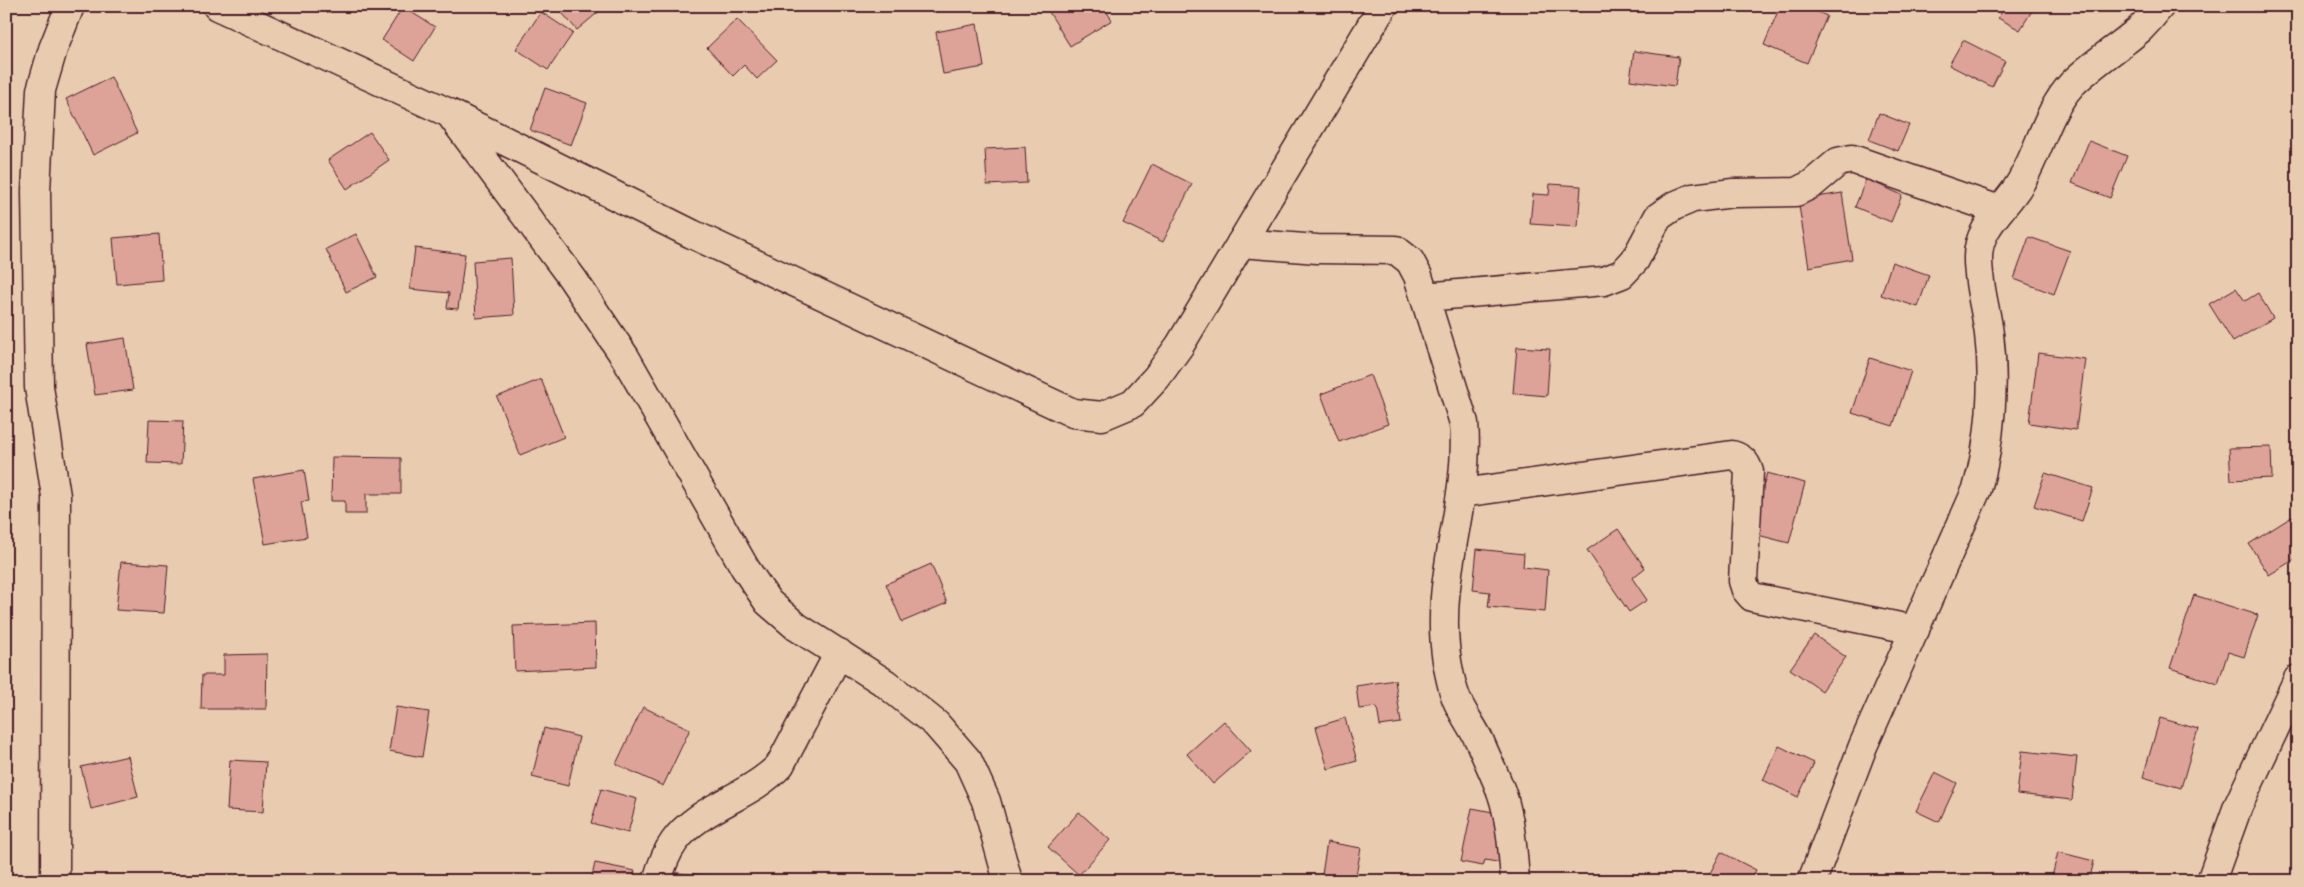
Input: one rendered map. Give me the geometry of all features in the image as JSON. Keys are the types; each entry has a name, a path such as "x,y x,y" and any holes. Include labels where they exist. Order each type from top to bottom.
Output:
{"street":[{"path":"55,881 56,496 39,387 36,191 41,90 53,49 70,6"},
{"path":"217,6 449,113 692,234 1073,413 1102,416 1134,403 1180,345 1383,6"},
{"path":"1812,881 1856,763 1977,489 1984,465 1988,443 1991,348 1978,258 1980,242 1988,225 2018,186 2032,164 2054,113 2071,85 2141,28 2160,6"},
{"path":"449,113 572,278 625,358 745,568 768,602 797,627 885,683 936,724 968,761 986,801 1008,881"},
{"path":"1425,297 1604,281 1622,274 1635,260 1658,216 1674,206 1693,198 1733,193 1796,192 1812,184 1838,162 1852,160 1999,210"},
{"path":"1242,242 1317,250 1396,250 1410,261 1425,297 1464,423 1466,448 1462,492 1446,573 1443,625 1447,662 1456,698 1479,740 1502,796 1513,854 1515,881"},
{"path":"1462,492 1732,455 1741,458 1747,464 1749,472 1743,581 1746,590 1752,597 1915,630"},
{"path":"657,881 662,864 674,842 692,823 767,779 780,765 839,654"},
{"path":"2211,881 2238,806 2298,679"}],"building":[{"path":"556,6 600,6 602,9 577,30"},
{"path":"1058,6 1103,6 1112,20 1070,46 1049,12"},
{"path":"1780,6 1803,6 1827,16 1807,63 1764,45"},
{"path":"2005,6 2035,6 2020,30 1998,18"},
{"path":"403,7 435,27 414,61 382,40"},
{"path":"541,12 573,33 548,70 516,49"},
{"path":"737,19 777,60 757,79 744,65 733,76 707,48"},
{"path":"977,24 984,67 943,74 936,32"},
{"path":"1963,40 2005,61 1992,87 1949,65"},
{"path":"1634,51 1679,57 1675,86 1630,80"},
{"path":"111,77 137,133 93,155 66,99"},
{"path":"545,88 587,103 571,145 530,130"},
{"path":"1879,113 1909,125 1898,151 1869,140"},
{"path":"370,132 389,160 347,189 328,160"},
{"path":"2089,141 2127,156 2110,198 2072,183"},
{"path":"1025,147 1027,183 987,185 985,149"},
{"path":"1152,164 1192,184 1163,242 1123,223"},
{"path":"1866,179 1902,195 1891,222 1855,207"},
{"path":"1550,184 1581,186 1578,227 1530,224 1533,194 1549,195"},
{"path":"1842,193 1852,259 1809,267 1798,200"},
{"path":"159,234 162,280 117,284 113,238"},
{"path":"356,234 377,277 346,292 326,249"},
{"path":"2029,237 2070,251 2054,294 2014,279"},
{"path":"415,248 465,254 458,309 447,308 449,293 410,289"},
{"path":"511,258 514,315 476,318 473,261"},
{"path":"1892,262 1929,275 1918,307 1881,295"},
{"path":"2236,288 2245,301 2258,293 2273,318 2233,342 2209,304"},
{"path":"125,338 133,390 95,395 87,344"},
{"path":"1517,347 1550,349 1547,396 1513,393"},
{"path":"2038,353 2085,359 2076,430 2029,423"},
{"path":"1870,358 1911,371 1893,426 1852,413"},
{"path":"1370,375 1388,424 1339,442 1321,394"},
{"path":"541,379 564,437 520,455 497,397"},
{"path":"149,420 183,421 181,464 147,463"},
{"path":"2271,447 2272,478 2231,480 2229,448"},
{"path":"332,457 401,458 401,494 366,494 366,514 345,514 345,501 331,501"},
{"path":"304,470 309,501 301,502 307,537 265,544 253,479"},
{"path":"1767,473 1805,483 1789,543 1750,533"},
{"path":"2045,473 2093,488 2082,521 2034,506"},
{"path":"2298,513 2298,557 2269,575 2249,544"},
{"path":"1618,529 1645,568 1632,578 1647,600 1629,612 1587,550"},
{"path":"1477,549 1524,554 1523,567 1548,570 1545,612 1488,607 1490,592 1473,590"},
{"path":"121,562 168,565 164,613 116,610"},
{"path":"931,564 947,603 902,622 886,584"},
{"path":"2194,595 2258,615 2244,657 2228,652 2218,684 2170,668"},
{"path":"595,623 596,667 515,671 513,626"},
{"path":"1814,635 1846,657 1822,691 1790,669"},
{"path":"267,654 266,709 201,709 202,675 224,675 224,655"},
{"path":"1395,680 1401,723 1380,726 1377,707 1359,709 1356,686"},
{"path":"396,707 429,712 422,757 389,751"},
{"path":"643,707 690,729 663,786 616,764"},
{"path":"1345,718 1357,761 1328,769 1316,727"},
{"path":"2160,718 2198,729 2181,788 2143,777"},
{"path":"1224,721 1251,751 1213,784 1187,754"},
{"path":"544,728 579,737 568,786 532,777"},
{"path":"1779,746 1814,763 1798,797 1763,780"},
{"path":"2022,751 2077,757 2072,800 2017,794"},
{"path":"128,756 138,797 91,809 81,767"},
{"path":"230,760 266,762 263,812 227,810"},
{"path":"1935,772 1957,783 1939,822 1916,811"},
{"path":"601,789 637,799 628,833 591,823"},
{"path":"1472,808 1524,818 1515,865 1485,860 1483,866 1461,862"},
{"path":"1079,812 1110,840 1079,875 1048,847"},
{"path":"1327,842 1361,848 1355,881 1321,881"},
{"path":"1721,852 1756,870 1750,881 1706,881"},
{"path":"2058,852 2094,861 2089,881 2051,881"},
{"path":"595,863 635,871 632,881 591,881"},
{"path":"664,872 719,876 718,881 664,881"}]}
